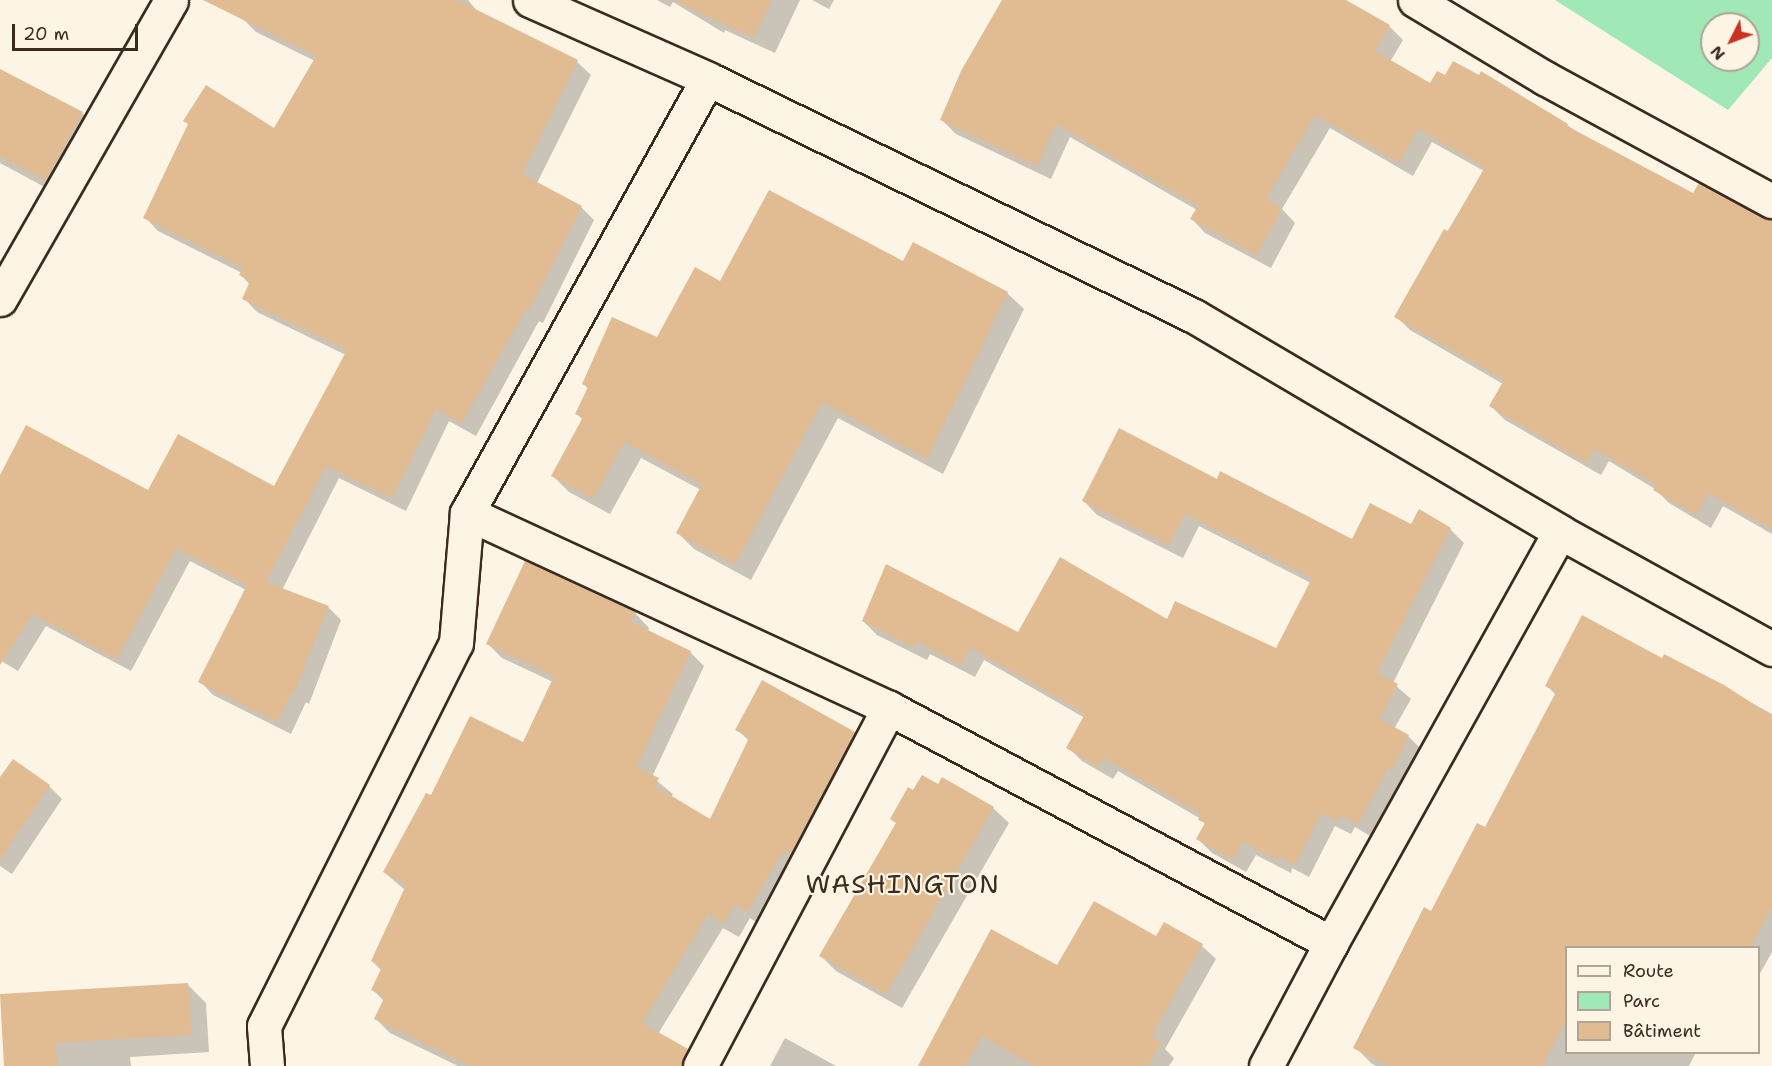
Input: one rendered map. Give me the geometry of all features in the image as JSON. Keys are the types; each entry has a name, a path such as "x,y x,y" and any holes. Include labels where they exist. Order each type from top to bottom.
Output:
{"street":[{"path":"0,299 171,0"},
{"path":"530,0 708,79 1194,316 1560,532 1772,649"},
{"path":"1415,0 1545,78 1772,201"},
{"path":"267,1066 264,1026 456,643 467,513 708,79"},
{"path":"467,513 889,708 1331,943"},
{"path":"1266,1066 1331,943 1560,532"},
{"path":"700,1066 889,708"}],"green space":[{"path":"1555,0 1772,0 1772,58 1728,110"}],"building":[{"path":"203,0 457,0 578,60 522,174 582,206 529,311 526,309 462,423 436,409 392,498 326,466 266,582 329,606 295,691 293,690 277,722 198,682 247,585 176,549 117,659 33,614 0,665 0,475 26,425 148,490 178,434 274,486 347,350 242,299 250,281 239,275 243,268 143,218 188,124 183,121 206,85 274,128 316,56"},
{"path":"673,0 772,0 754,38"},
{"path":"1002,0 1346,0 1390,25 1375,51 1430,83 1437,71 1445,75 1453,61 1479,75 1481,71 1568,124 1567,126 1693,193 1699,183 1772,220 1772,529 1709,493 1696,515 1653,490 1656,484 1594,449 1586,463 1489,406 1504,380 1394,317 1444,229 1448,231 1485,167 1418,129 1399,163 1315,115 1266,199 1282,208 1257,255 1190,219 1198,206 1056,124 1037,166 940,120 961,71"},
{"path":"0,69 83,112 46,180 0,156"},
{"path":"769,190 903,261 913,242 1008,292 927,459 822,402 735,565 676,533 702,484 624,442 593,499 551,476 583,417 575,414 588,387 582,384 612,317 657,337 695,267 720,281"},
{"path":"1119,428 1217,479 1220,471 1352,539 1370,503 1411,524 1419,509 1451,528 1377,673 1398,684 1379,719 1409,735 1392,770 1388,768 1358,824 1341,815 1336,821 1321,813 1295,865 1279,856 1277,860 1242,842 1232,860 1196,839 1205,823 1198,820 1201,814 1104,758 1099,767 1066,748 1085,714 970,647 961,665 916,641 913,647 862,621 886,564 1018,632 1060,557 1167,619 1175,601 1276,648 1312,578 1185,514 1169,545 1082,501"},
{"path":"525,561 636,612 631,622 691,651 636,767 659,778 655,786 710,819 749,738 735,730 762,680 855,732 791,853 784,850 747,912 735,905 724,924 708,914 642,1023 688,1049 681,1066 471,1066 374,1019 385,996 371,990 382,967 371,961 406,885 383,872 426,793 431,795 470,716 523,742 554,676 486,644"},
{"path":"1582,615 1662,658 1664,654 1724,685 1772,716 1772,906 1751,946 1565,946 1565,1021 1543,1066 1389,1066 1353,1048 1424,907 1431,911 1477,823 1485,827 1556,692 1545,686"},
{"path":"13,759 50,785 0,860 0,777"},
{"path":"922,775 938,784 942,777 994,807 886,994 819,956 896,823 890,819 908,787 913,790"},
{"path":"1094,901 1156,936 1164,922 1203,944 1151,1037 1161,1043 1148,1066 1034,1066 982,1036 965,1066 918,1066 991,929 1057,965"},
{"path":"188,983 192,1035 56,1043 57,1066 4,1066 0,994"}],"district":[{"name":"WASHINGTON","path":"903,884"}]}
